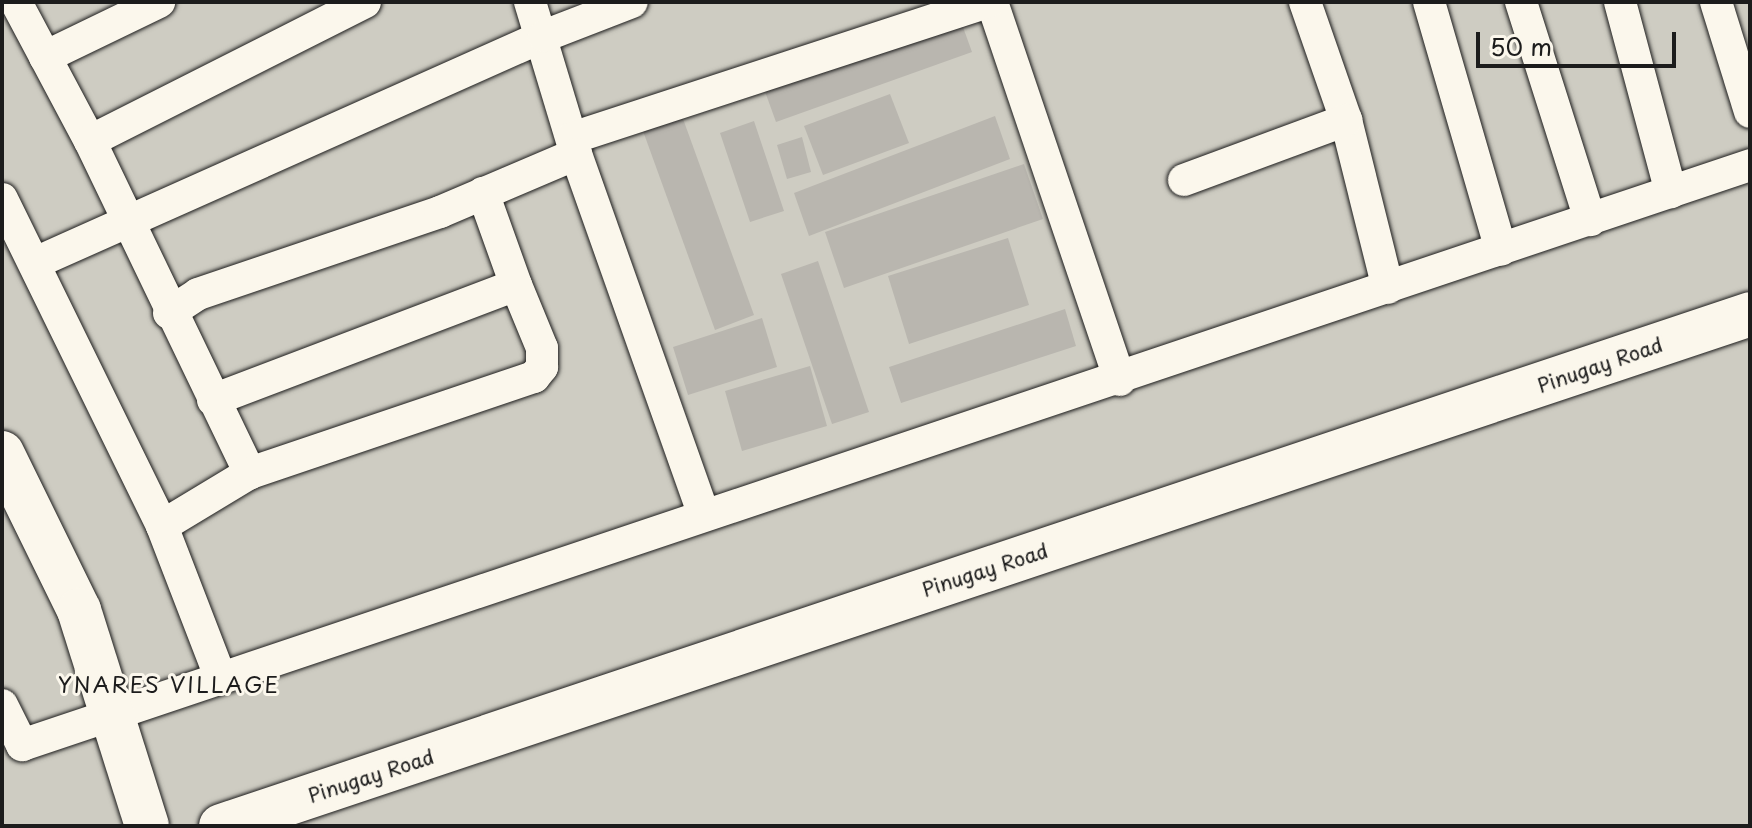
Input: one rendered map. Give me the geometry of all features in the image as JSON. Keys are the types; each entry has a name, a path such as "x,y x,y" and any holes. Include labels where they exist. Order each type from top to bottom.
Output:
{"street":[{"path":"16,2 90,141 169,313 250,473"},
{"path":"45,57 159,2"},
{"path":"90,141 365,2"},
{"path":"530,2 544,36 574,146 704,515"},
{"path":"35,263 544,36 632,2"},
{"path":"169,313 198,294 483,193 574,146 990,2 1120,380"},
{"path":"1305,2 1346,120 1388,288"},
{"path":"1429,2 1501,250"},
{"path":"1521,2 1590,220"},
{"path":"1620,2 1671,192"},
{"path":"1716,2 1750,112"},
{"path":"1184,180 1346,120"},
{"path":"2,705 22,745 704,515 1120,380 1750,165"},
{"path":"162,526 250,473 534,377 542,367 542,348 483,193"},
{"path":"2,199 162,526 220,676"},
{"path":"213,400 516,285"},
{"name":"Pinugay Road","path":"221,826 1750,314"},
{"path":"2,453 79,610 147,826"}],"shaded area":[{"path":"2,2 1750,2 1750,826 2,826"}],"building":[{"path":"959,16 972,52 776,122 763,86"},
{"path":"890,94 909,143 823,175 804,126"},
{"path":"682,116 754,315 715,330 643,131"},
{"path":"995,116 1010,159 809,236 794,193"},
{"path":"754,121 784,211 750,222 720,133"},
{"path":"802,137 811,172 787,179 777,145"},
{"path":"1024,164 1043,219 844,288 825,232"},
{"path":"1008,238 1029,305 909,344 888,276"},
{"path":"818,261 869,412 832,424 781,274"},
{"path":"1065,309 1076,346 901,403 889,367"},
{"path":"762,318 777,367 688,395 673,347"},
{"path":"810,366 827,426 742,451 725,391"}],"district":[{"name":"YNARES VILLAGE","path":"169,684"}]}
